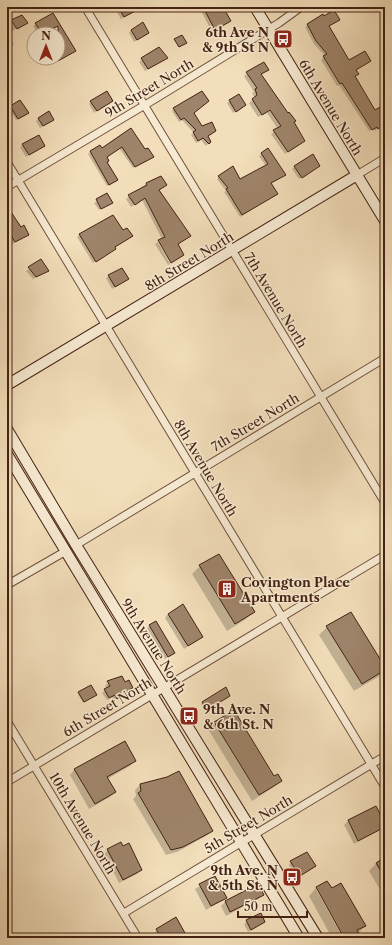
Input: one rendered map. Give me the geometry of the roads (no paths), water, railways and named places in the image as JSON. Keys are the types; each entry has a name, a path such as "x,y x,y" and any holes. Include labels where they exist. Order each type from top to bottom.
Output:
{"main road":[{"name":"6th Avenue North","path":"255,7 385,221"},
{"name":"8th Street North","path":"7,386 357,175"},
{"name":"9th Avenue North","path":"7,429 76,545 318,938"},
{"name":"9th Avenue North","path":"7,454 299,938"}],"street":[{"name":"7th Avenue North","path":"85,7 385,503"},
{"name":"9th Street North","path":"7,187 269,29 301,7"},
{"name":"8th Street North","path":"357,175 385,158"},
{"name":"8th Avenue North","path":"7,162 385,787"},
{"name":"7th Street North","path":"76,545 385,358"},
{"path":"7,585 66,551"},
{"name":"6th Street North","path":"7,782 385,555"},
{"name":"10th Avenue North","path":"7,721 138,938"},
{"name":"5th Street North","path":"124,913 385,756"}],"place":[{"name":"6th Ave N & 9th St N","path":"283,39"},
{"name":"Covington Place Apartments","path":"227,589"},
{"name":"9th Ave. N & 6th St. N","path":"189,716"},
{"name":"9th Ave. N & 5th St. N","path":"292,877"}]}
